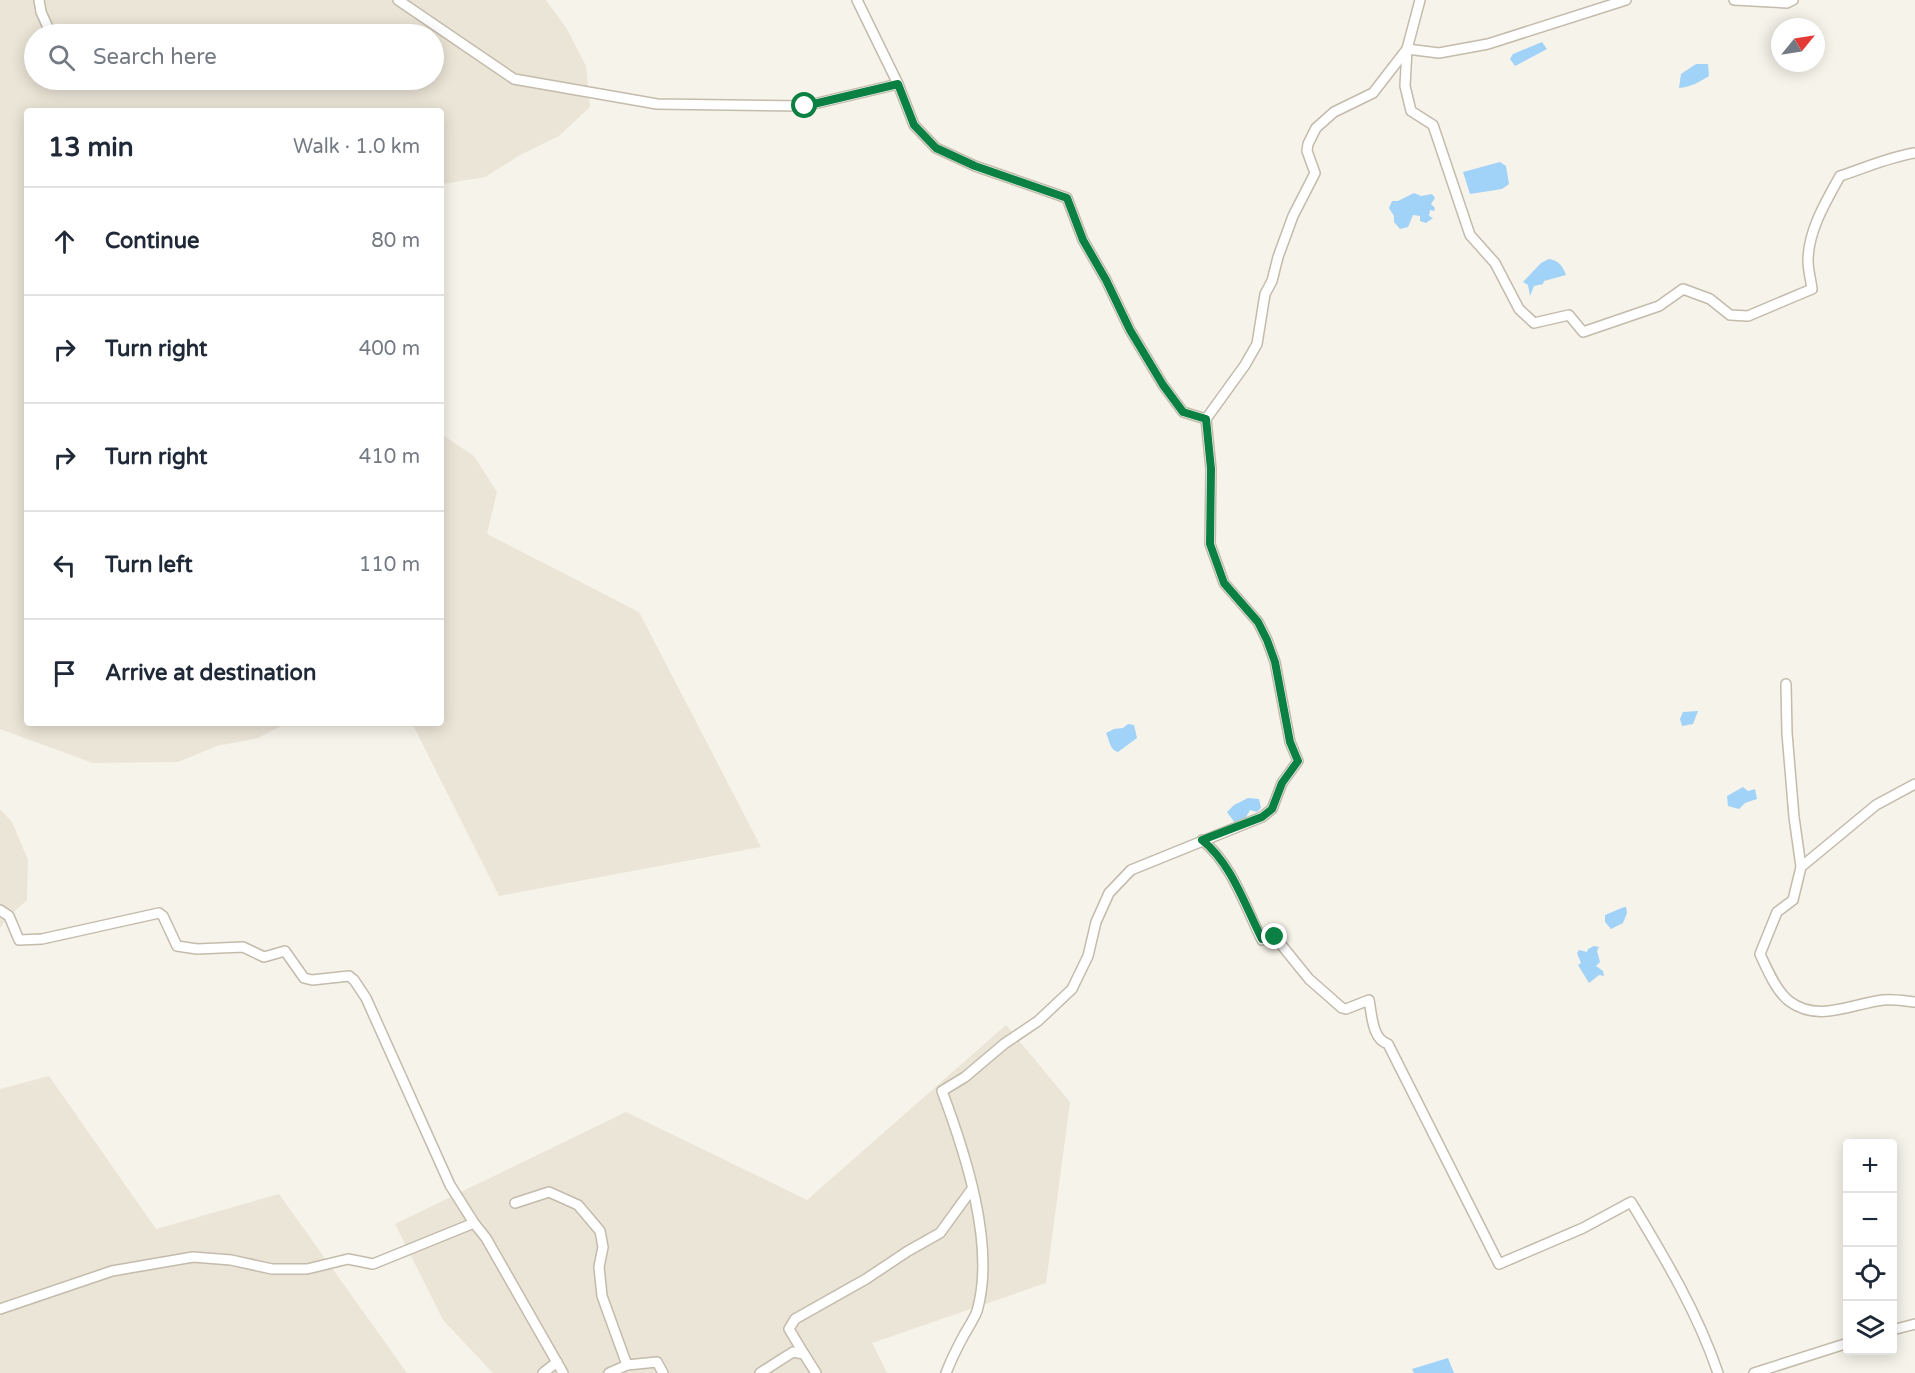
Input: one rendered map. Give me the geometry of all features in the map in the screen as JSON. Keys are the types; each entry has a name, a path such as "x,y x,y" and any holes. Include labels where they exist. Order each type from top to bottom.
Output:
{"street":[{"path":"39,0 46,24"},
{"path":"398,0 433,24"},
{"path":"857,0 898,84 914,125 936,148 975,166 1067,198 1083,240 1106,280 1130,330 1163,385 1183,412 1206,419"},
{"path":"1420,0 1407,49 1405,87 1411,111 1433,125 1470,235 1495,263 1519,309 1534,323 1569,315 1583,332 1659,306 1683,289 1710,299 1730,315 1748,316 1812,289 1808,260 1811,241 1822,208 1840,176 1893,156 1915,153"},
{"path":"1407,49 1439,53 1488,44 1626,0"},
{"path":"1734,0 1787,3 1793,0"},
{"path":"444,31 514,79 657,104 805,106 898,84"},
{"path":"946,1373 976,1312 983,1272 981,1237 972,1189 959,1136 942,1091 965,1077 1004,1044 1038,1021 1072,989 1088,956 1096,922 1109,893 1131,870 1262,817 1272,809 1282,783 1298,761 1290,742 1275,662 1267,640 1258,622 1224,583 1210,544 1211,469 1206,419 1245,365 1257,344 1265,294 1272,281 1293,216 1315,173 1307,151 1316,129 1326,117 1373,93 1407,49"},
{"path":"1786,684 1787,733 1794,818 1801,867 1793,900 1777,912 1760,954 1772,978 1788,1000 1812,1011 1833,1011 1884,1000 1915,1002"},
{"path":"1801,867 1876,805 1915,784"},
{"path":"1202,840 1212,848 1235,883 1262,939 1275,937 1309,979 1342,1008 1346,1009 1370,1000 1373,1023 1378,1037 1383,1043 1388,1044 1499,1264 1583,1228 1630,1202 1678,1280 1705,1336 1718,1373"},
{"path":"0,910 9,916 19,940 42,939 159,913 163,916 177,946 197,949 243,948 264,957 285,951 304,978 312,980 349,976 354,980 366,998 450,1185 486,1238 563,1373"},
{"path":"816,1373 789,1329 795,1319 866,1279 940,1233 972,1189"},
{"path":"515,1203 549,1192 578,1205 600,1231 603,1247 599,1267 602,1296 627,1365"},
{"path":"0,1309 112,1271 193,1257 231,1260 272,1269 307,1269 348,1259 373,1264 474,1223"},
{"path":"1897,1329 1915,1324"},
{"path":"1754,1373 1843,1345"},
{"path":"760,1373 794,1352 804,1354"},
{"path":"543,1373 556,1362"},
{"path":"609,1373 627,1365 657,1362 663,1373"}],"shaded area":[{"path":"0,0 546,0 567,29 586,66 590,107 559,136 522,154 485,177 444,184 444,108 24,108 24,726 281,726 258,738 217,746 178,762 93,763 0,729"},
{"path":"444,436 474,456 497,492 487,534 639,612 761,847 499,896 414,726 444,726"},
{"path":"0,809 12,822 28,860 27,900 9,916 0,928"},
{"path":"1006,1025 1070,1102 1046,1283 872,1343 887,1373 493,1373 443,1320 395,1224 626,1112 807,1200"},
{"path":"49,1076 156,1229 279,1194 407,1373 0,1373 0,1089"}],"water":[{"path":"1542,42 1547,49 1515,66 1510,59 1513,54"},
{"path":"1696,64 1708,64 1709,76 1679,88 1681,74"},
{"path":"1500,162 1506,166 1509,184 1502,189 1470,194 1463,172"},
{"path":"1414,193 1421,196 1432,194 1435,198 1431,204 1435,208 1434,211 1430,210 1429,216 1433,218 1426,223 1420,221 1420,216 1413,215 1408,227 1400,229 1394,222 1394,216 1389,208 1392,201 1398,201"},
{"path":"1549,259 1560,264 1566,275 1534,286 1530,296 1528,285 1523,282 1541,263"},
{"path":"1698,711 1693,724 1682,726 1680,719 1683,712"},
{"path":"1128,724 1134,725 1137,738 1118,752 1115,751 1106,733 1123,728"},
{"path":"1743,787 1748,791 1755,789 1757,799 1745,803 1739,809 1728,806 1727,796"},
{"path":"1248,798 1259,799 1261,808 1257,812 1250,810 1245,819 1235,823 1227,812 1234,805"},
{"path":"1624,907 1627,913 1623,923 1611,929 1605,922 1605,915"},
{"path":"1594,946 1599,947 1597,951 1600,962 1596,966 1603,971 1604,976 1599,975 1589,983 1578,965 1581,963 1577,953 1579,950 1587,952"},
{"path":"1448,1358 1454,1373 1414,1373 1412,1369"}],"route":[{"path":"805,106 898,84 914,125 936,148 975,166 1067,198 1083,240 1106,280 1130,330 1163,385 1183,412 1206,419 1212,500 1210,544 1214,560 1224,583 1258,622 1267,640 1275,662 1290,742 1298,761 1282,783 1272,809 1262,817 1202,840 1212,848 1235,883 1262,939 1275,937"}]}
